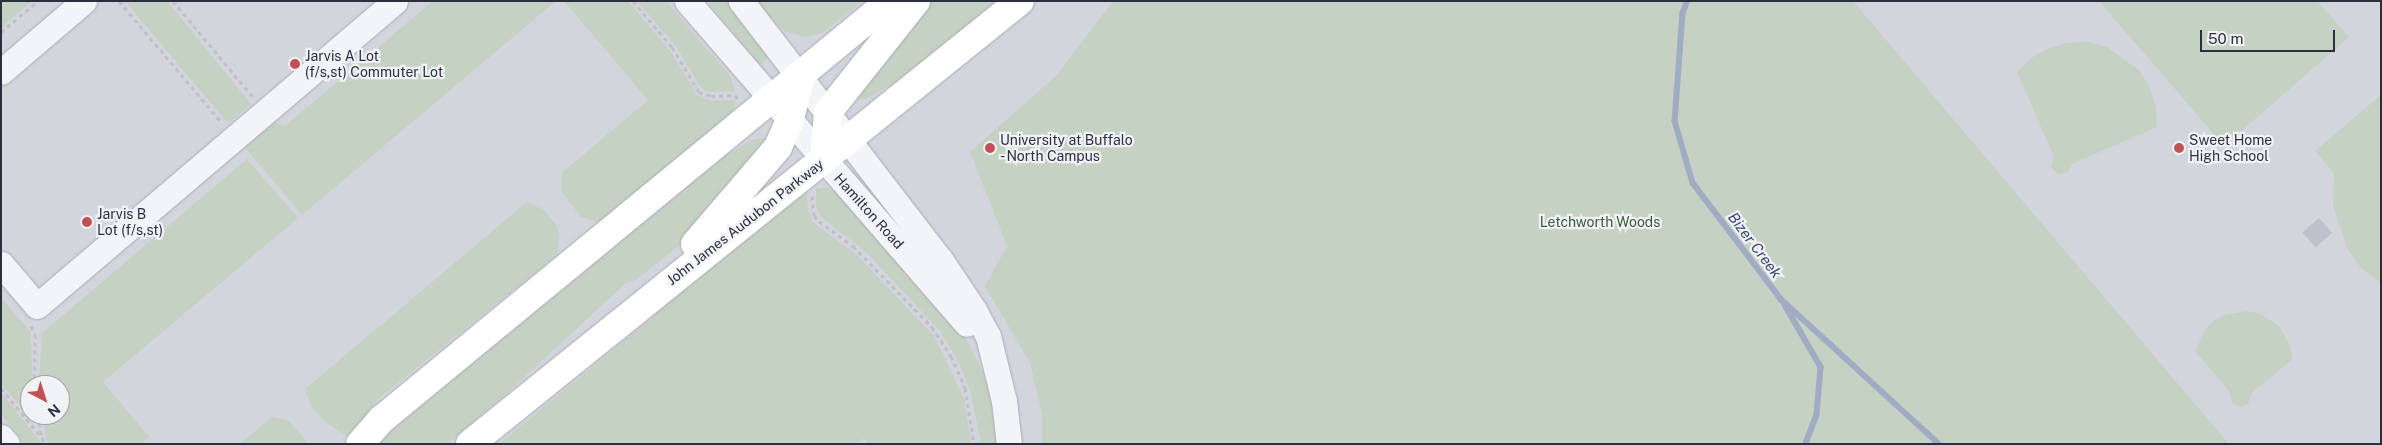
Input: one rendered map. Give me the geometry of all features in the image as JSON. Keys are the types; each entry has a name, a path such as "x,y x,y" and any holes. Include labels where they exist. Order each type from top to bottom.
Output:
{"main road":[{"path":"360,444 382,419 762,109 890,1"},
{"path":"824,160 828,112 916,1"},
{"name":"John James Audubon Parkway","path":"470,444 646,300 849,141 1020,1"},
{"path":"646,300 778,147 789,122 801,76"}],"street":[{"path":"1,72 84,1"},
{"path":"1,264 37,306 394,1"},
{"name":"Hamilton Road","path":"687,1 762,109 789,122 960,314 990,354"},
{"name":"Hamilton Road","path":"741,1 801,76 964,294 988,336 990,354 1004,401 1009,444"},
{"path":"1,437 6,444"}],"path":[{"path":"1,32 38,1"},
{"path":"119,1 227,125"},
{"path":"173,1 255,103"},
{"path":"633,1 672,48 699,92 711,96 735,95 762,109"},
{"path":"802,176 812,188 814,216 853,246 909,302 932,327 951,356 965,388 974,444"},
{"path":"34,329 34,375"},
{"path":"1,388 47,444"},
{"path":"40,425 42,438"}],"shaded area":[{"name":"University at Buffalo - North Campus","path":"1,1 2381,1 2381,444 1,444"}],"green space":[{"path":"1,1 32,1 1,27"},
{"path":"125,1 167,1 251,104 230,122 226,121"},
{"path":"433,1 556,1 302,215 244,146 272,122 285,126"},
{"path":"564,1 628,1 671,52 697,95 712,101 736,100 732,114 601,223 581,217 561,191 563,172 648,100"},
{"path":"637,1 666,1 730,76 735,91 710,92 701,88 677,48"},
{"path":"707,1 727,1 769,57 760,65"},
{"path":"756,1 863,1 822,33 805,37 784,31"},
{"path":"931,1 996,1 897,81 866,99 855,99 911,18"},
{"name":"Letchworth Woods","path":"1113,1 1853,1 2229,444 1042,444 1042,414 1030,363 985,286 1007,246 970,152 1057,75"},
{"path":"2099,1 2317,1 2349,37 2224,146"},
{"path":"2088,42 2107,47 2140,71 2150,88 2156,107 2157,127 2072,164 2068,172 2058,174 2051,167 2054,157 2017,72 2031,58 2049,48 2068,43"},
{"path":"2381,95 2381,283 2361,268 2348,250 2333,205 2334,173 2315,151"},
{"path":"768,139 695,233 636,280 628,281 505,395 447,444 375,444 722,158 752,140"},
{"path":"247,159 298,218 103,382 149,437 141,444 51,444 46,439 44,425 70,425 70,375 40,375 42,333"},
{"path":"816,188 828,188 840,194 955,319 979,363 990,392 996,444 981,444 971,393 958,360 939,330 866,252 821,217 816,206"},
{"path":"807,189 808,211 814,223 858,256 934,336 964,398 971,444 869,444 864,438 857,444 499,444 654,316 654,311"},
{"path":"527,202 544,210 557,226 559,237 557,255 378,399 349,438 324,421 310,404 305,389"},
{"path":"1,298 31,332 32,375 20,375 20,406 1,384"},
{"path":"2247,311 2259,313 2279,326 2291,347 2292,359 2252,393 2248,404 2240,407 2232,403 2229,391 2195,351 2205,330 2213,321 2224,315"},
{"path":"1,392 20,416 20,425 27,425 42,444 25,444 1,414"},
{"path":"272,417 288,420 309,444 240,444"}],"building":[{"path":"2319,218 2332,233 2316,248 2302,232"}],"waterway":[{"name":"Bizer Creek","path":"1688,1 1683,13 1675,121 1693,183 1781,299 1939,444"},
{"path":"1785,305 1821,367 1817,415 1806,444"}],"place":[{"name":"Jarvis A Lot (f/s,st) Commuter Lot","path":"295,64"},
{"name":"University at Buffalo - North Campus","path":"990,148"},
{"name":"Sweet Home High School","path":"2179,148"},
{"name":"Jarvis B Lot (f/s,st)","path":"87,222"}]}
